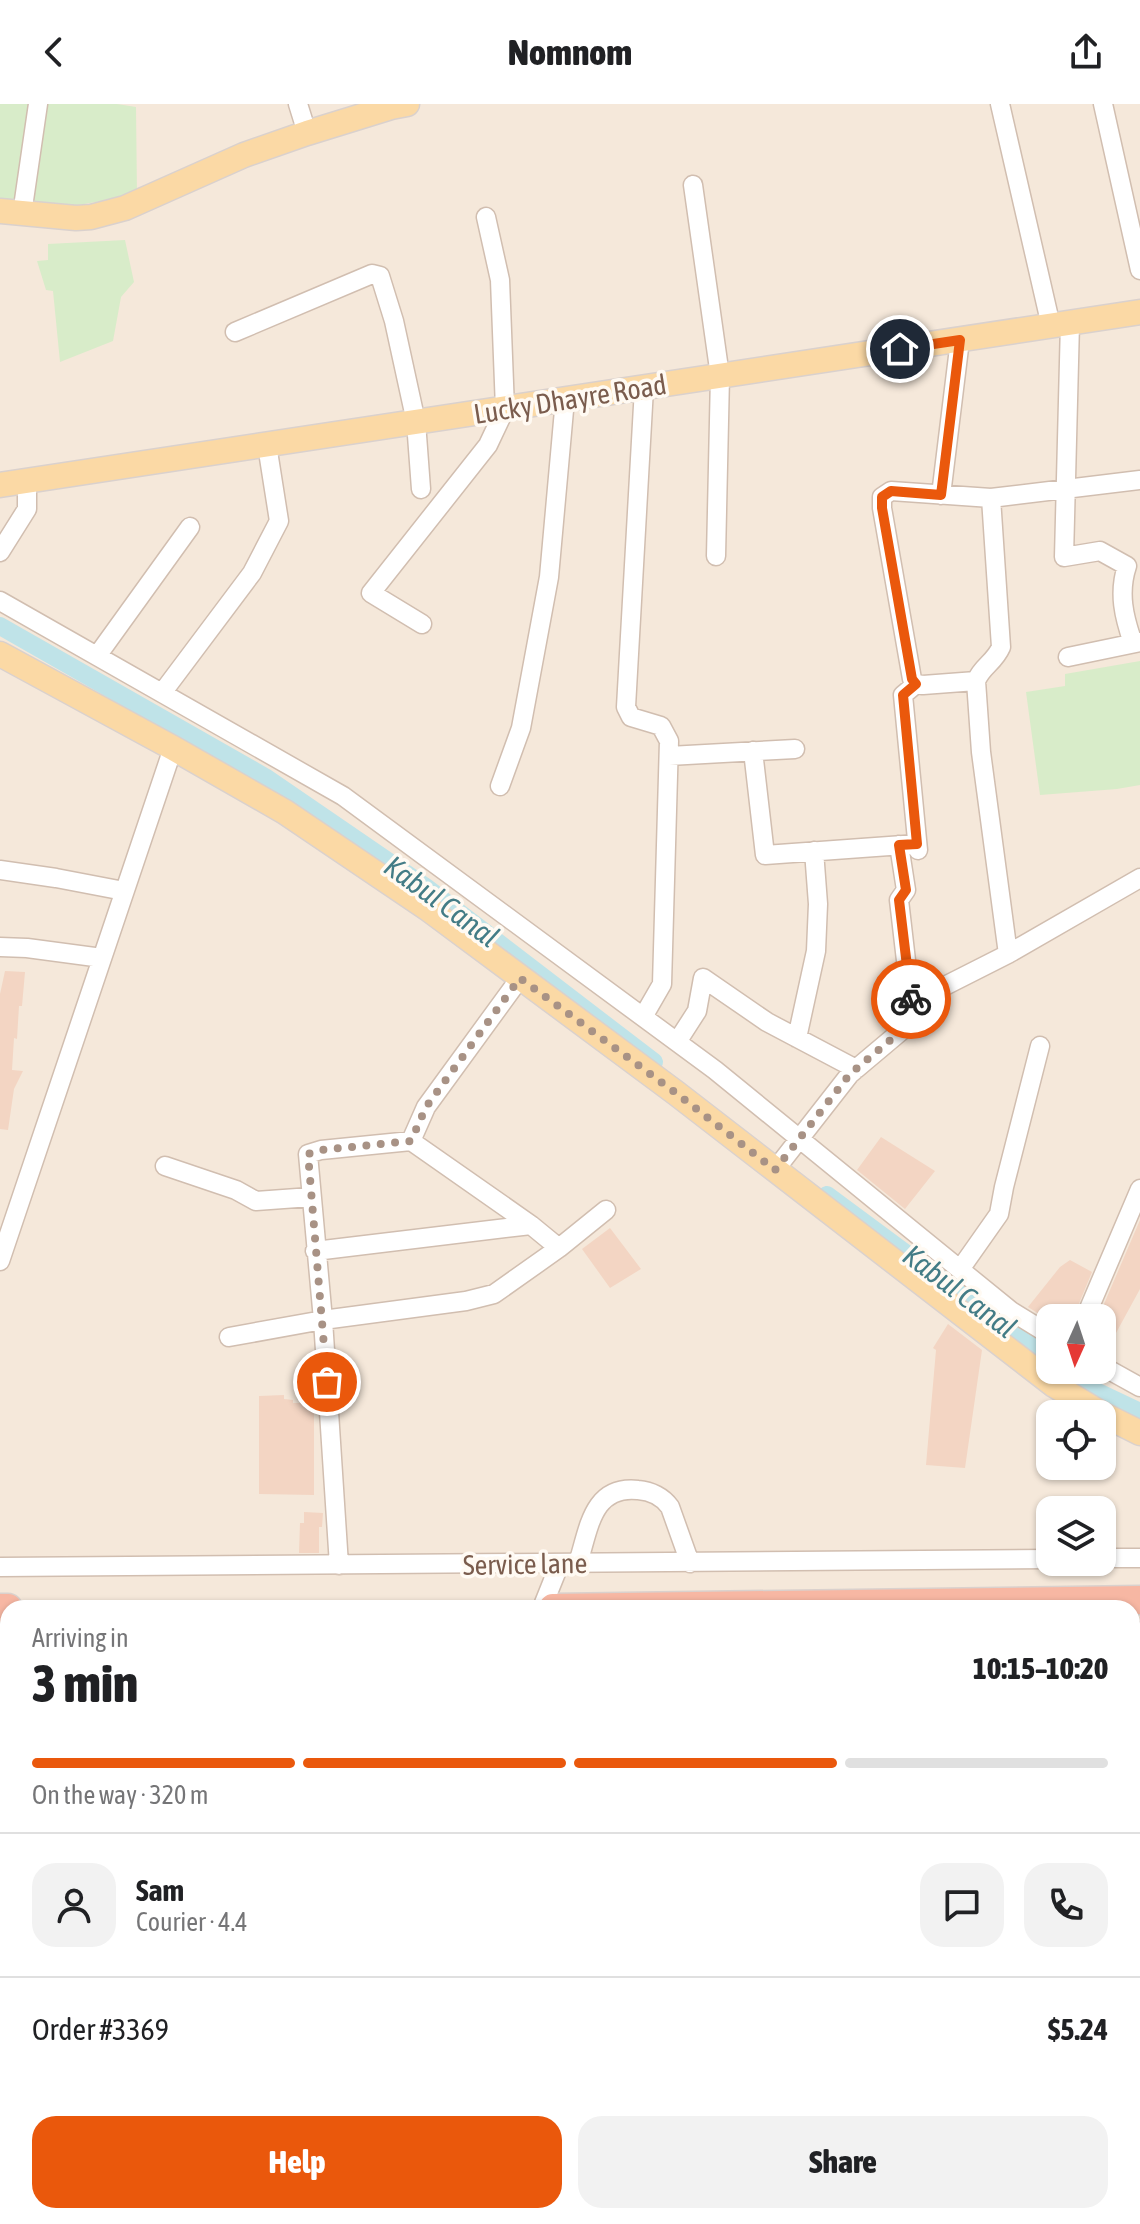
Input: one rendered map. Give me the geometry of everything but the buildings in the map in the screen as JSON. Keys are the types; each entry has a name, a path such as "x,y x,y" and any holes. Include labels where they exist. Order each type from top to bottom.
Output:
{"main road":[{"path":"11,213 76,218 125,208 244,155 396,105"},
{"name":"Lucky Dhayre Road","path":"0,485 1140,312"},
{"path":"0,654 285,812 427,908 1036,1362"},
{"path":"1065,1384 1085,1400"},
{"path":"1116,1419 1136,1425"}],"street":[{"path":"11,213 38,104"},
{"path":"298,104 307,133"},
{"path":"1000,104 1060,324 1064,557 1100,551 1127,566 1122,581 1123,615 1137,643 1068,657"},
{"path":"1103,104 1140,270"},
{"path":"693,185 720,376 716,556"},
{"path":"422,624 371,593 488,445 505,409 500,280 486,217"},
{"path":"235,332 372,274 380,276 394,321 416,422 421,489"},
{"path":"941,495 960,340"},
{"path":"643,1017 662,984 669,756 669,741 661,726 631,717 626,707 644,388"},
{"path":"500,786 521,728 549,577 565,399"},
{"path":"162,693 252,573 279,521 267,445"},
{"path":"976,681 923,685 916,684 912,679 882,497 891,491 991,498 1140,480"},
{"path":"0,552 27,509 27,481"},
{"path":"991,498 1001,647 996,658 980,672 976,681 981,752 1008,954"},
{"path":"97,656 190,527"},
{"path":"0,601 343,796 677,1042 1011,1311 1036,1326"},
{"path":"913,1021 899,900 906,890 911,847 903,695 916,684"},
{"path":"0,1261 173,748"},
{"path":"669,756 795,749"},
{"path":"753,751 765,855 911,847"},
{"path":"797,1038 816,951 818,904 814,851"},
{"path":"0,870 124,891"},
{"path":"776,1169 856,1069 913,1021 925,996 1008,954 1140,878"},
{"path":"0,947 102,958"},
{"path":"411,1141 426,1107 520,978"},
{"path":"677,1042 697,1011 703,978 767,1022 856,1069"},
{"path":"961,1268 999,1214 1040,1046"},
{"path":"339,1565 323,1320 308,1154 411,1141 559,1248"},
{"path":"165,1166 236,1190 256,1201 311,1197"},
{"path":"1091,1304 1140,1189"},
{"path":"229,1337 323,1320 466,1301 494,1294 606,1210"},
{"path":"315,1251 531,1225"},
{"path":"1116,1374 1140,1387"},
{"path":"547,1600 596,1507 606,1496 618,1491 646,1491 665,1499 690,1563"},
{"path":"1116,1558 1140,1558"},
{"name":"Service lane","path":"0,1567 1036,1559"}],"shaded area":[{"path":"0,104 1140,104 1140,1600 0,1600"}],"green space":[{"path":"0,104 117,104 136,107 137,195 37,212 0,206"},
{"path":"125,240 134,282 121,297 113,341 60,362 53,291 46,290 37,261 48,260 48,244"},
{"path":"1140,661 1140,785 1040,795 1026,692 1065,686 1065,674"}],"waterway":[{"name":"Kabul Canal","path":"0,626 265,777 427,888 654,1062"},
{"name":"Kabul Canal","path":"827,1195 1036,1350"},
{"name":"Kabul Canal","path":"1083,1384 1140,1412"}],"way so far":[{"path":"327,1382 308,1154 411,1141 426,1107 520,978 775,1170 850,1074 913,1021 911,999"}],"route":[{"path":"900,349 960,340 941,495 891,491 882,497 912,679 916,684 903,695 917,844 899,845 906,890 899,900 911,999"}]}
